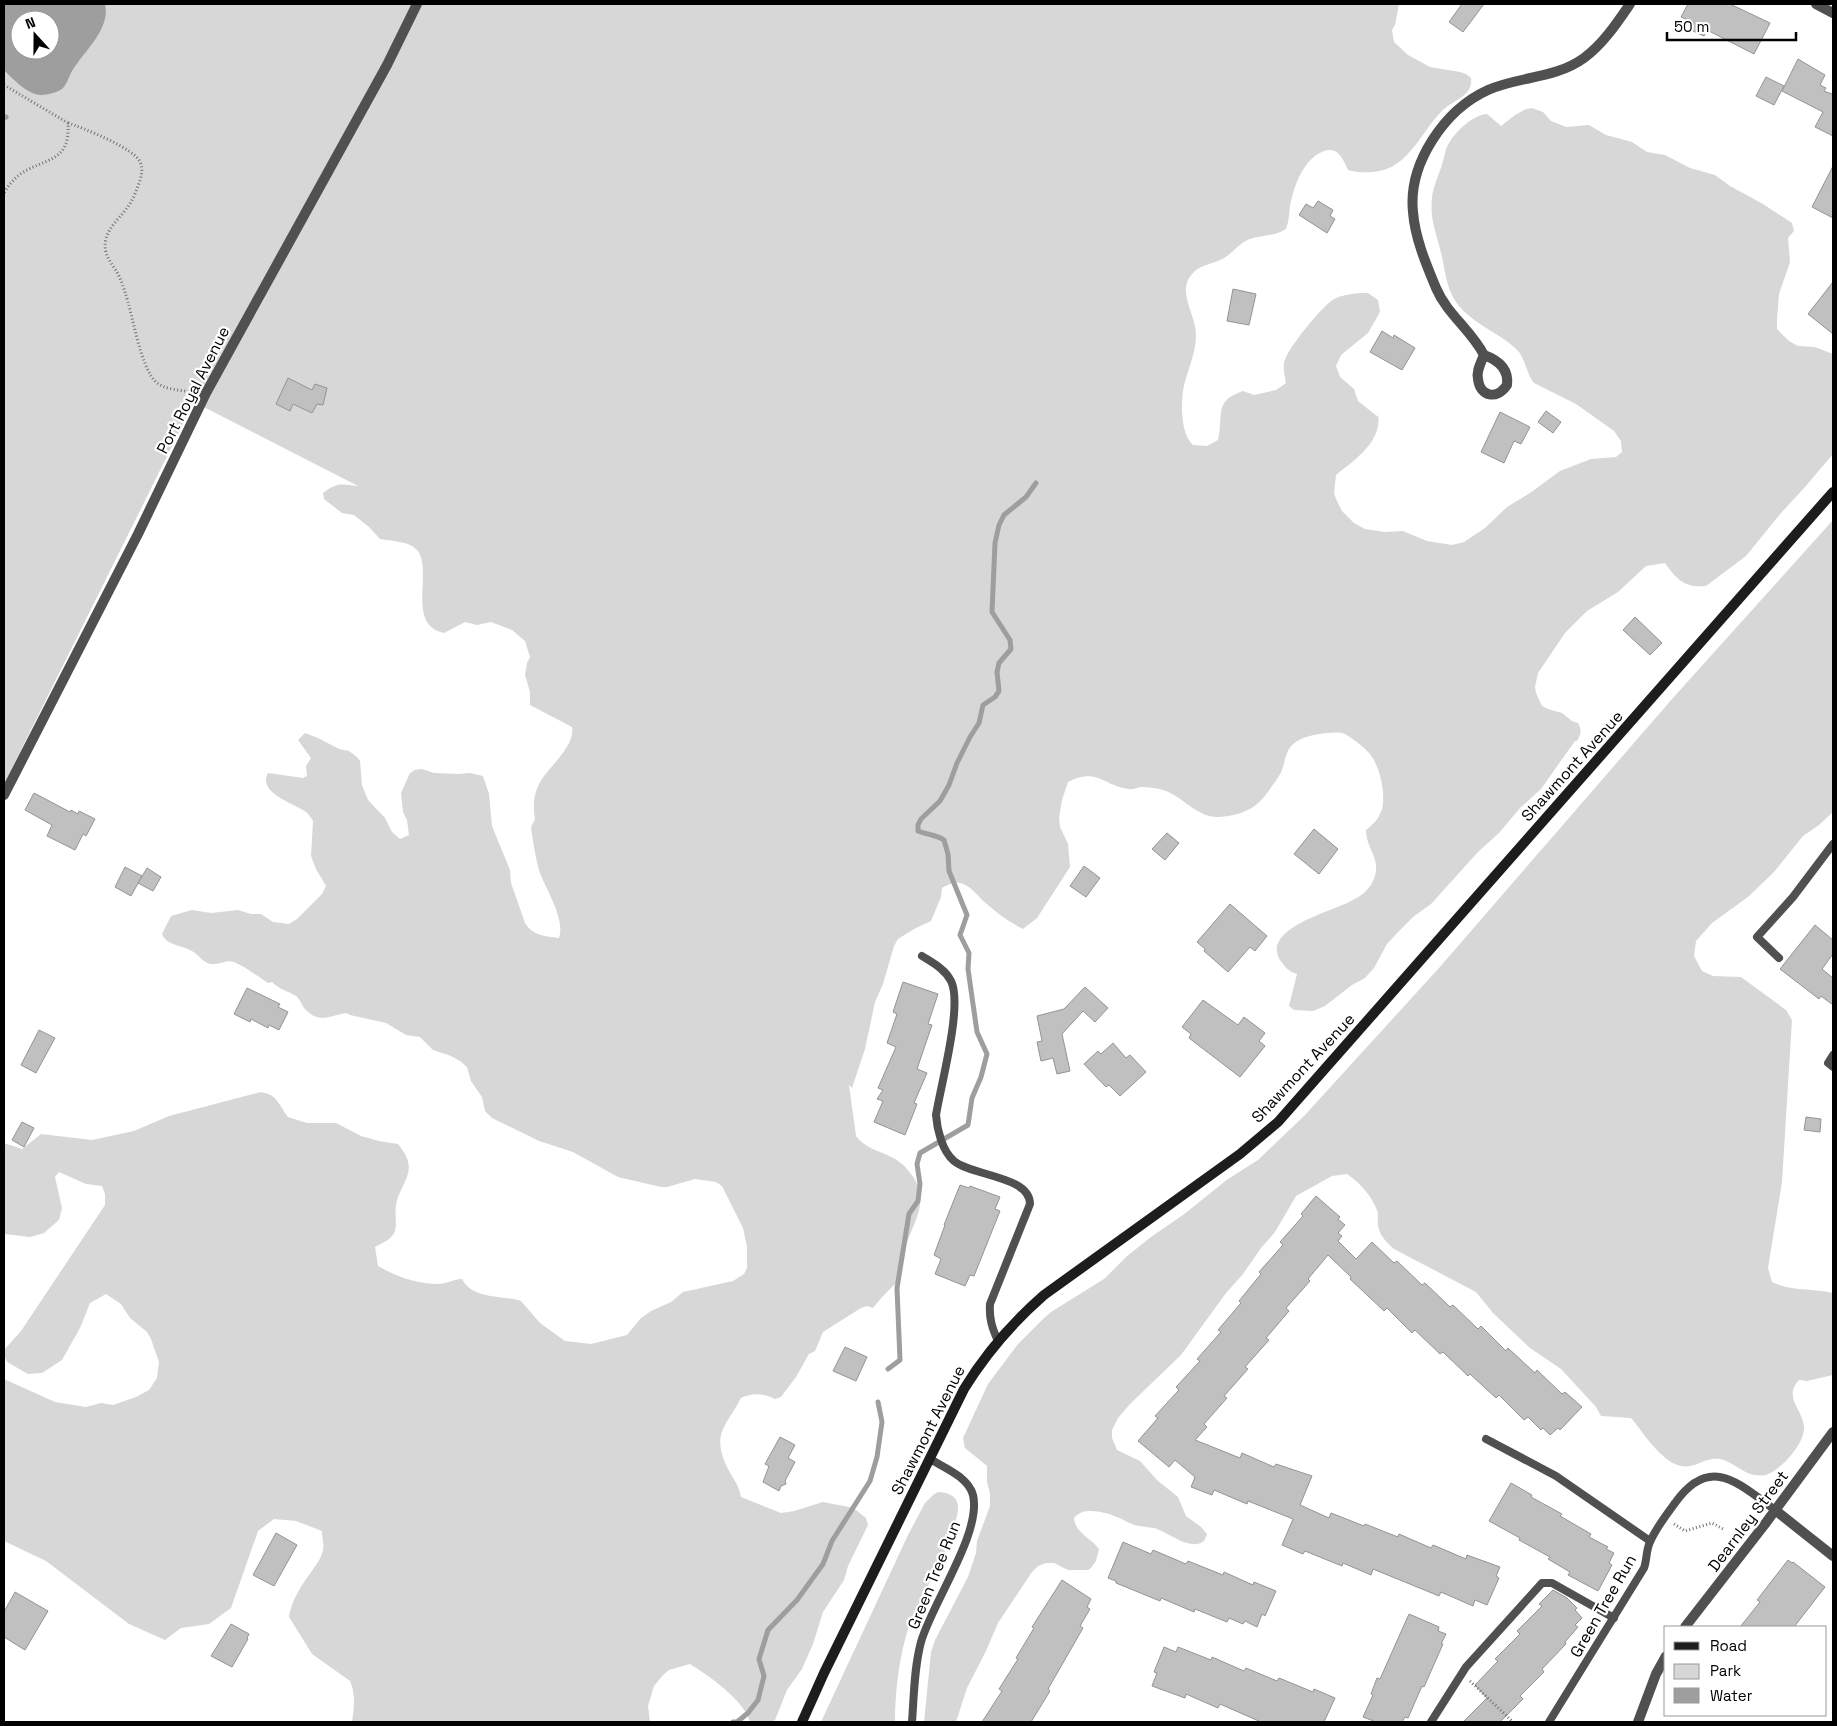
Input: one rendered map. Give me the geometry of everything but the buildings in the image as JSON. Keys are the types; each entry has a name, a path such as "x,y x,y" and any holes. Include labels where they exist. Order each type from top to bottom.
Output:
{"main road":[{"name":"Shawmont Avenue","path":"802,1722 828,1664 964,1389 998,1341 1044,1295 1240,1154 1278,1122 1833,492"}],"street":[{"name":"Port Royal Avenue","path":"4,795 142,527 204,396 387,65 418,4"},
{"path":"1484,355 1478,344 1445,306 1423,256 1413,212 1417,172 1424,155 1436,136 1453,116 1471,100 1486,91 1500,86 1558,72 1584,58 1609,34 1630,4"},
{"path":"1816,4 1833,13"},
{"name":"Dearnley Street","path":"1687,1626 1833,1432"},
{"path":"1775,1510 1833,1556"},
{"path":"1638,1722 1652,1684 1664,1660"}],"lane":[{"path":"1779,958 1757,937 1793,897 1833,844"},
{"path":"922,956 947,974 952,982 956,1002 936,1115 937,1127 948,1155 960,1165 1013,1182 1022,1187 1030,1198 1030,1204 990,1304 991,1326 998,1341"},
{"path":"1833,1056 1828,1063 1833,1067"},
{"path":"1486,1439 1556,1476 1650,1541"},
{"name":"Green Tree Run","path":"912,1722 916,1667 921,1642 937,1601 960,1555 972,1517 974,1504 968,1485 954,1473 930,1459"},
{"name":"Green Tree Run","path":"1549,1722 1644,1568 1650,1541 1664,1518 1688,1486 1700,1479 1717,1476 1734,1481 1775,1510"},
{"path":"1431,1722 1461,1673 1535,1589 1544,1582 1552,1583 1614,1618"}],"path":[{"path":"4,85 68,122 103,136 136,154 141,164 142,174 130,204 114,224 106,239 107,255 125,293 143,358 150,375 161,386 169,389 195,392 204,396"},
{"path":"4,194 18,176 57,156 64,148 67,140 68,122"},
{"path":"1673,1524 1685,1530 1712,1522 1723,1529"},
{"path":"1461,1673 1513,1722"}],"green space":[{"path":"4,4 1399,4 1395,25 1392,30 1394,42 1408,55 1430,67 1466,74 1471,78 1469,90 1442,111 1407,155 1393,166 1371,172 1353,171 1348,170 1339,154 1333,150 1324,151 1317,155 1310,160 1297,182 1286,229 1278,233 1246,241 1226,257 1202,267 1192,274 1186,288 1186,296 1194,320 1196,343 1184,384 1182,405 1184,427 1193,445 1207,446 1218,440 1223,404 1227,399 1243,391 1254,395 1276,390 1286,383 1284,363 1286,357 1305,329 1328,303 1342,296 1368,293 1378,300 1380,312 1368,333 1341,355 1336,366 1340,377 1354,389 1358,401 1378,417 1376,432 1372,441 1359,456 1336,475 1334,493 1336,499 1342,511 1354,523 1365,529 1385,532 1403,531 1427,541 1452,545 1464,542 1485,528 1507,507 1560,471 1591,459 1616,457 1622,452 1621,441 1614,431 1576,404 1534,383 1519,352 1508,342 1467,314 1454,299 1451,292 1432,218 1433,192 1446,148 1452,138 1471,120 1487,114 1501,126 1515,115 1532,108 1543,112 1551,121 1566,127 1589,125 1606,135 1632,142 1647,152 1665,155 1690,168 1715,175 1792,223 1794,231 1788,238 1790,262 1779,294 1777,329 1789,341 1798,346 1815,347 1833,354 1833,454 1746,556 1706,586 1692,586 1682,582 1665,563 1646,566 1618,592 1587,611 1565,633 1538,673 1535,687 1542,706 1562,713 1578,723 1580,732 1577,741 1575,741 1541,789 1520,808 1499,833 1478,852 1431,904 1413,917 1387,944 1374,968 1365,978 1352,985 1325,1006 1313,1011 1294,1010 1289,1006 1297,974 1289,971 1280,960 1277,949 1281,939 1302,922 1361,895 1367,890 1376,873 1375,860 1368,843 1366,830 1377,819 1382,808 1382,782 1373,758 1369,753 1354,740 1341,733 1305,737 1296,742 1287,752 1279,776 1262,799 1244,812 1228,816 1219,817 1204,814 1173,794 1160,789 1140,787 1130,789 1087,776 1068,782 1059,818 1060,827 1068,844 1070,867 1037,918 1023,929 996,912 968,886 955,883 942,888 941,897 931,921 898,939 875,1002 865,1049 852,1088 849,1085 856,1136 872,1149 897,1160 908,1170 918,1185 920,1207 905,1248 899,1277 873,1308 867,1306 861,1308 823,1332 815,1351 809,1354 796,1377 781,1397 775,1399 758,1394 741,1398 725,1424 720,1439 723,1457 741,1497 781,1513 823,1502 849,1507 866,1518 868,1525 848,1566 844,1580 823,1612 813,1644 802,1669 787,1690 775,1720 772,1722 750,1722 741,1705 725,1689 690,1664 669,1670 654,1686 648,1706 650,1722 352,1722 354,1696 350,1681 312,1654 289,1617 292,1605 304,1581 322,1554 322,1531 296,1521 274,1519 258,1531 231,1608 209,1624 181,1628 165,1640 129,1624 46,1561 4,1541 4,1379 55,1402 86,1407 101,1403 113,1405 149,1390 157,1378 159,1362 147,1332 130,1318 121,1304 106,1294 90,1303 80,1328 62,1360 42,1373 28,1374 7,1362 4,1350 21,1331 105,1205 105,1194 102,1186 86,1184 59,1172 55,1177 62,1208 59,1220 44,1233 30,1237 4,1234 4,1143 22,1149 41,1134 92,1140 134,1131 169,1116 261,1092 267,1093 277,1101 288,1117 307,1123 336,1123 361,1136 398,1144 405,1154 409,1169 398,1196 396,1225 394,1233 390,1238 375,1247 378,1266 400,1277 423,1283 442,1284 462,1279 467,1286 480,1294 521,1301 540,1323 565,1341 591,1344 627,1335 640,1319 651,1311 671,1302 683,1292 733,1281 744,1274 747,1268 747,1247 743,1228 722,1186 716,1182 695,1179 661,1187 618,1177 573,1152 539,1141 492,1118 485,1111 482,1097 471,1081 467,1067 451,1056 433,1050 420,1037 406,1035 386,1023 346,1013 320,1018 310,1014 296,996 281,989 272,982 268,983 234,962 228,961 214,964 203,961 192,951 167,941 162,934 171,916 192,910 211,913 238,910 251,914 261,914 273,922 289,924 297,919 322,894 326,886 311,856 313,821 306,812 272,792 266,780 268,773 303,778 307,776 306,766 311,758 298,740 305,733 339,749 349,751 357,757 360,761 362,785 368,800 385,818 392,832 400,839 409,835 407,820 403,812 401,793 410,773 422,769 434,773 470,773 483,776 489,794 492,826 510,870 511,883 525,923 536,933 559,938 560,921 539,870 531,827 535,819 534,801 537,788 570,742 572,727 530,705 530,692 525,675 530,657 525,641 512,630 491,622 477,625 465,622 444,633 432,628 426,619 423,608 423,570 417,550 405,543 380,539 354,515 342,513 324,499 323,493 333,487 341,485 358,486 194,402 4,784"},
{"path":"1833,520 1833,812 1803,836 1774,872 1748,897 1712,923 1696,941 1694,956 1702,971 1713,976 1741,977 1786,1010 1792,1020 1782,1182 1768,1268 1772,1282 1795,1289 1833,1293 1833,1375 1807,1381 1799,1380 1795,1386 1793,1398 1803,1420 1804,1432 1791,1455 1779,1467 1766,1475 1750,1474 1720,1459 1708,1460 1690,1466 1681,1466 1673,1463 1649,1442 1631,1418 1601,1416 1596,1407 1561,1369 1530,1348 1493,1313 1476,1292 1394,1249 1380,1233 1377,1210 1365,1190 1347,1174 1332,1176 1296,1196 1275,1232 1226,1293 1181,1355 1130,1404 1118,1418 1112,1430 1112,1438 1117,1450 1140,1461 1157,1480 1178,1497 1186,1516 1207,1534 1204,1541 1198,1544 1185,1543 1154,1528 1136,1525 1100,1512 1088,1511 1078,1514 1074,1518 1077,1528 1099,1549 1096,1561 1091,1568 1088,1570 1068,1570 1054,1563 1038,1566 998,1623 967,1688 956,1722 924,1722 931,1652 935,1640 968,1577 976,1553 977,1541 990,1506 987,1466 965,1448 963,1438 988,1384 1018,1344 1051,1312 1104,1279 1126,1257 1151,1237 1183,1215 1228,1179 1258,1160 1304,1116 1439,968 1672,699"},
{"path":"938,1492 949,1494 955,1498 958,1505 958,1514 946,1548 911,1619 900,1663 895,1722 821,1722 908,1535 925,1503"}],"water":[{"path":"4,4 105,4 106,13 100,31 77,63 63,88 56,92 41,95 21,86 4,70"}],"waterway":[{"name":"Green Tree Run","path":"888,1369 900,1360 897,1288 909,1214 918,1201 920,1184 917,1164 920,1153 968,1125 972,1098 981,1077 987,1054 977,1032 968,969 969,953 960,935 967,915 949,871 948,854 944,840 918,831 918,825 921,819 940,801 949,785 957,763 979,723 983,705 995,697 999,691 997,672 999,663 1011,649 1010,640 992,612 995,543 999,525 1004,515 1026,497 1036,483"},
{"name":"Green Tree Run","path":"733,1722 737,1722 748,1713 758,1700 764,1676 759,1659 768,1630 797,1600 823,1564 832,1541 870,1481 877,1457 882,1422 878,1402"}]}
